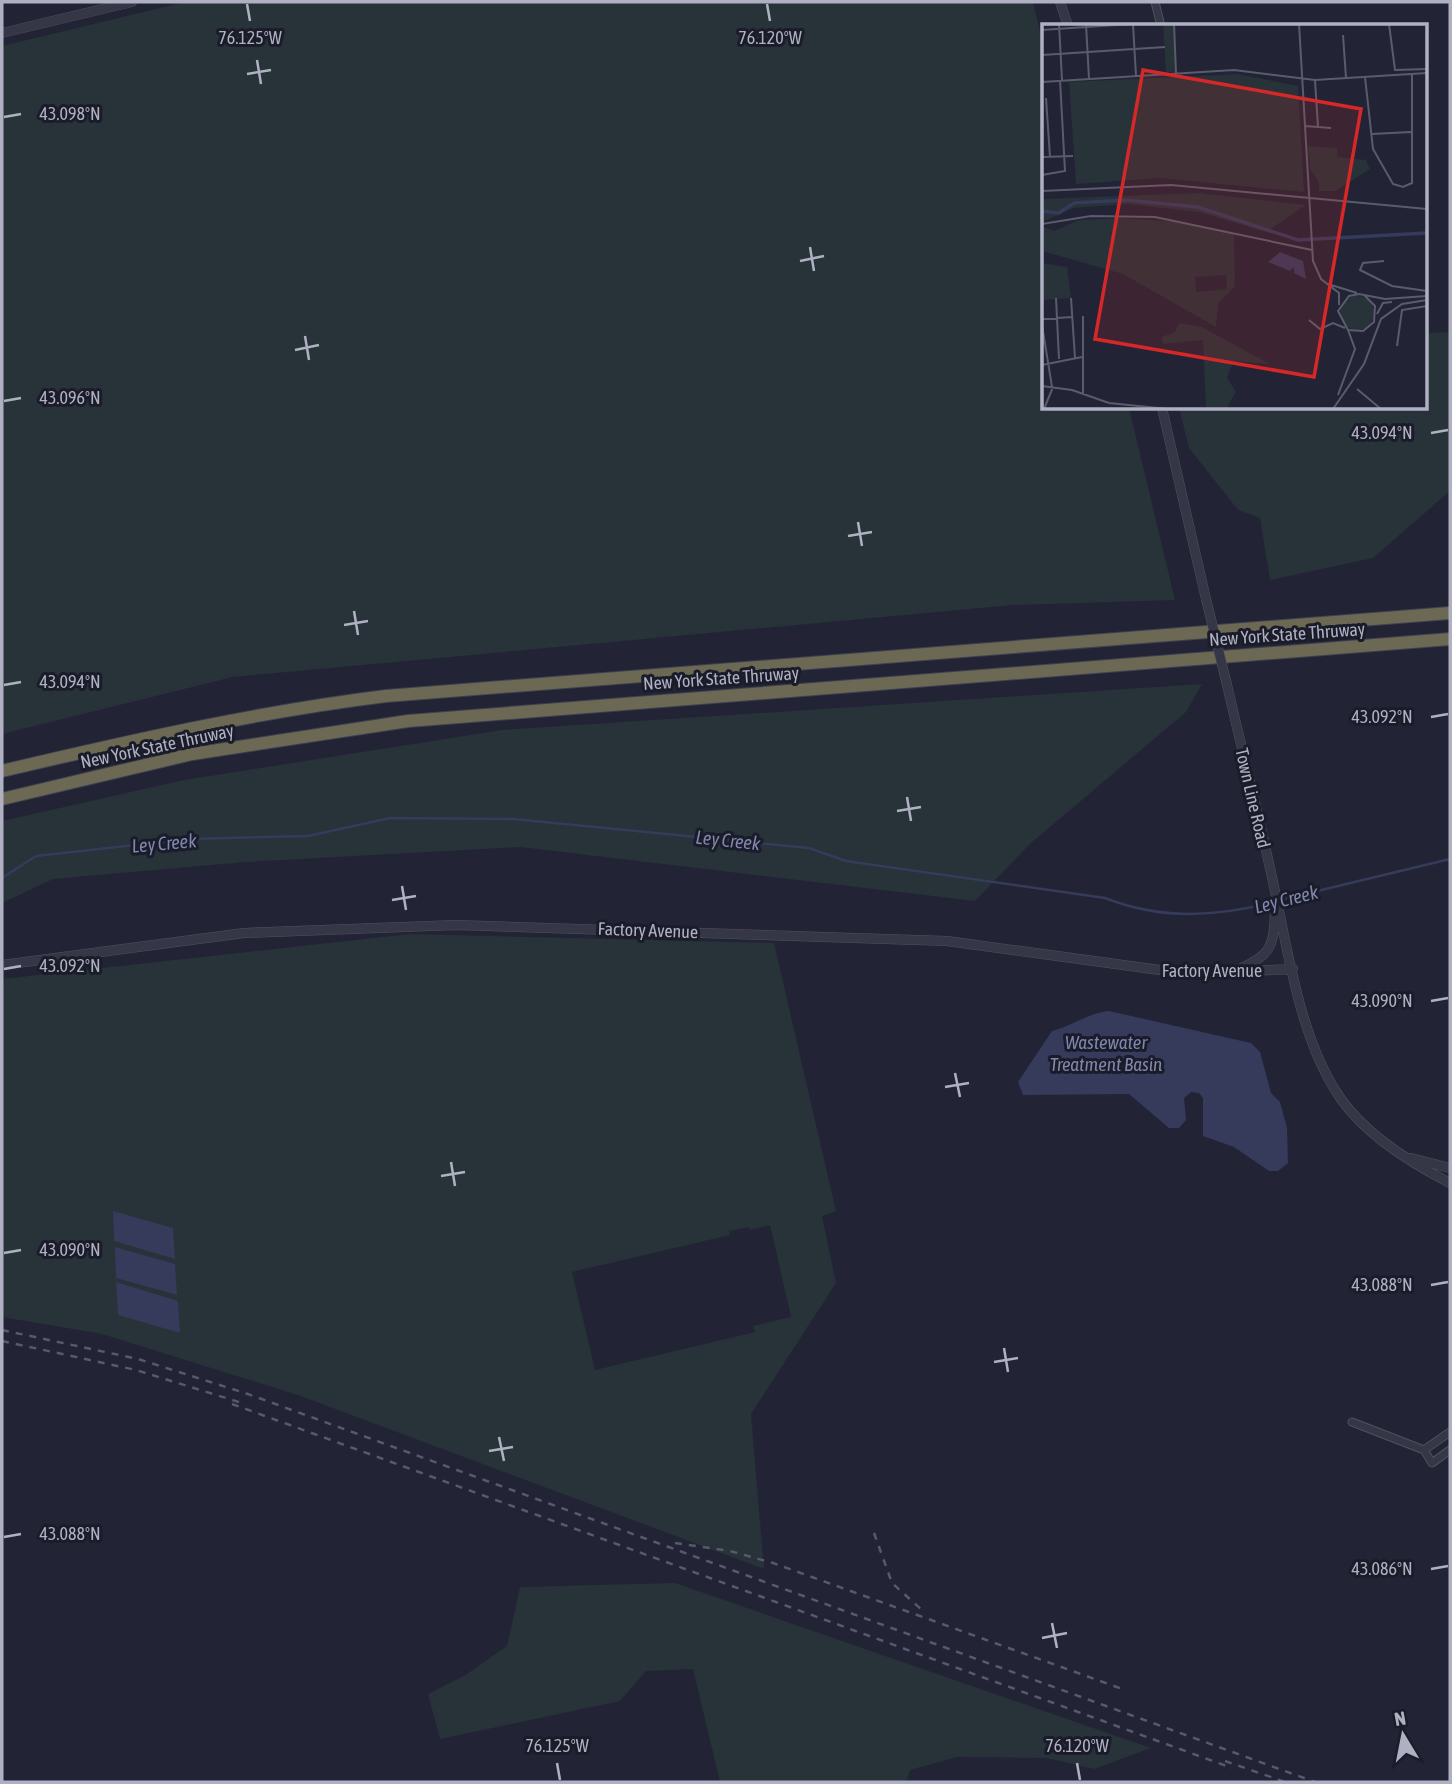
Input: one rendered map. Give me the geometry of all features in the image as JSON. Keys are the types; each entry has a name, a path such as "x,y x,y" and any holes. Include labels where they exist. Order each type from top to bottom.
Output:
{"highway":[{"name":"New York State Thruway","path":"2,771 187,727 310,705 386,696 1450,612"},
{"name":"New York State Thruway","path":"2,799 192,754 408,721 1450,639"}],"street":[{"path":"2,33 132,2"},
{"path":"1060,2 1067,24"},
{"path":"1155,2 1160,24"},
{"name":"Town Line Road","path":"1162,410 1276,895 1278,920"},
{"path":"1278,920 1310,1034 1323,1068 1359,1119 1404,1156 1450,1183"},
{"path":"1232,972 1261,960 1268,952 1278,920"},
{"name":"Factory Avenue","path":"2,965 244,933 456,925 947,941 1153,971 1232,972 1293,969"},
{"path":"1404,1156 1450,1168"},
{"path":"1352,1422 1424,1450 1432,1463 1450,1450"},
{"path":"1424,1450 1450,1432"}],"shaded area":[{"path":"185,2 1033,2 1042,40 1042,410 1129,410 1175,600 1013,605 233,677 2,734 2,46"},
{"path":"1450,332 1450,491 1373,558 1270,580 1260,518 1238,510 1189,448 1180,410 1428,410 1428,333"},
{"path":"1202,684 1186,712 1031,843 975,901 520,847 246,862 53,879 2,903 2,821 184,780 502,730"},
{"path":"410,934 774,943 836,1211 822,1216 836,1283 751,1414 764,1569 298,1395 102,1334 2,1317 2,979","holes":["770,1225 791,1317 753,1326 755,1332 595,1370 572,1272 730,1235 729,1231"]},
{"path":"675,1583 1151,1748 1094,1769 1047,1758 957,1757 910,1770 906,1782 720,1782 693,1669 646,1671 620,1701 440,1739 428,1694 464,1676 507,1646 520,1587"}],"water":[{"name":"Wastewater Treatment Basin","path":"1109,1011 1251,1043 1260,1052 1271,1093 1280,1102 1287,1128 1288,1163 1278,1171 1269,1171 1234,1147 1203,1136 1203,1098 1199,1093 1191,1092 1184,1098 1186,1120 1179,1128 1169,1128 1129,1094 1023,1095 1018,1082 1052,1031 1094,1014"},
{"path":"113,1211 173,1228 175,1259 114,1241"},
{"path":"115,1247 175,1264 177,1295 116,1278"},
{"path":"116,1282 178,1301 180,1333 118,1315"}],"waterway":[{"name":"Ley Creek","path":"2,878 36,856 189,839 308,836 390,818 513,819 809,848 846,861 1105,898 1168,913 1231,911 1274,902"},
{"name":"Ley Creek","path":"1280,900 1450,859"}],"railway":[{"path":"2,1330 138,1359 245,1393 1315,1782"},
{"path":"2,1341 136,1370 242,1403"},
{"path":"232,1404 1232,1768"},
{"path":"874,1533 892,1583 923,1611"},
{"path":"675,1543 730,1551 773,1563 1125,1690"},
{"path":"1225,1761 1285,1782"}]}
